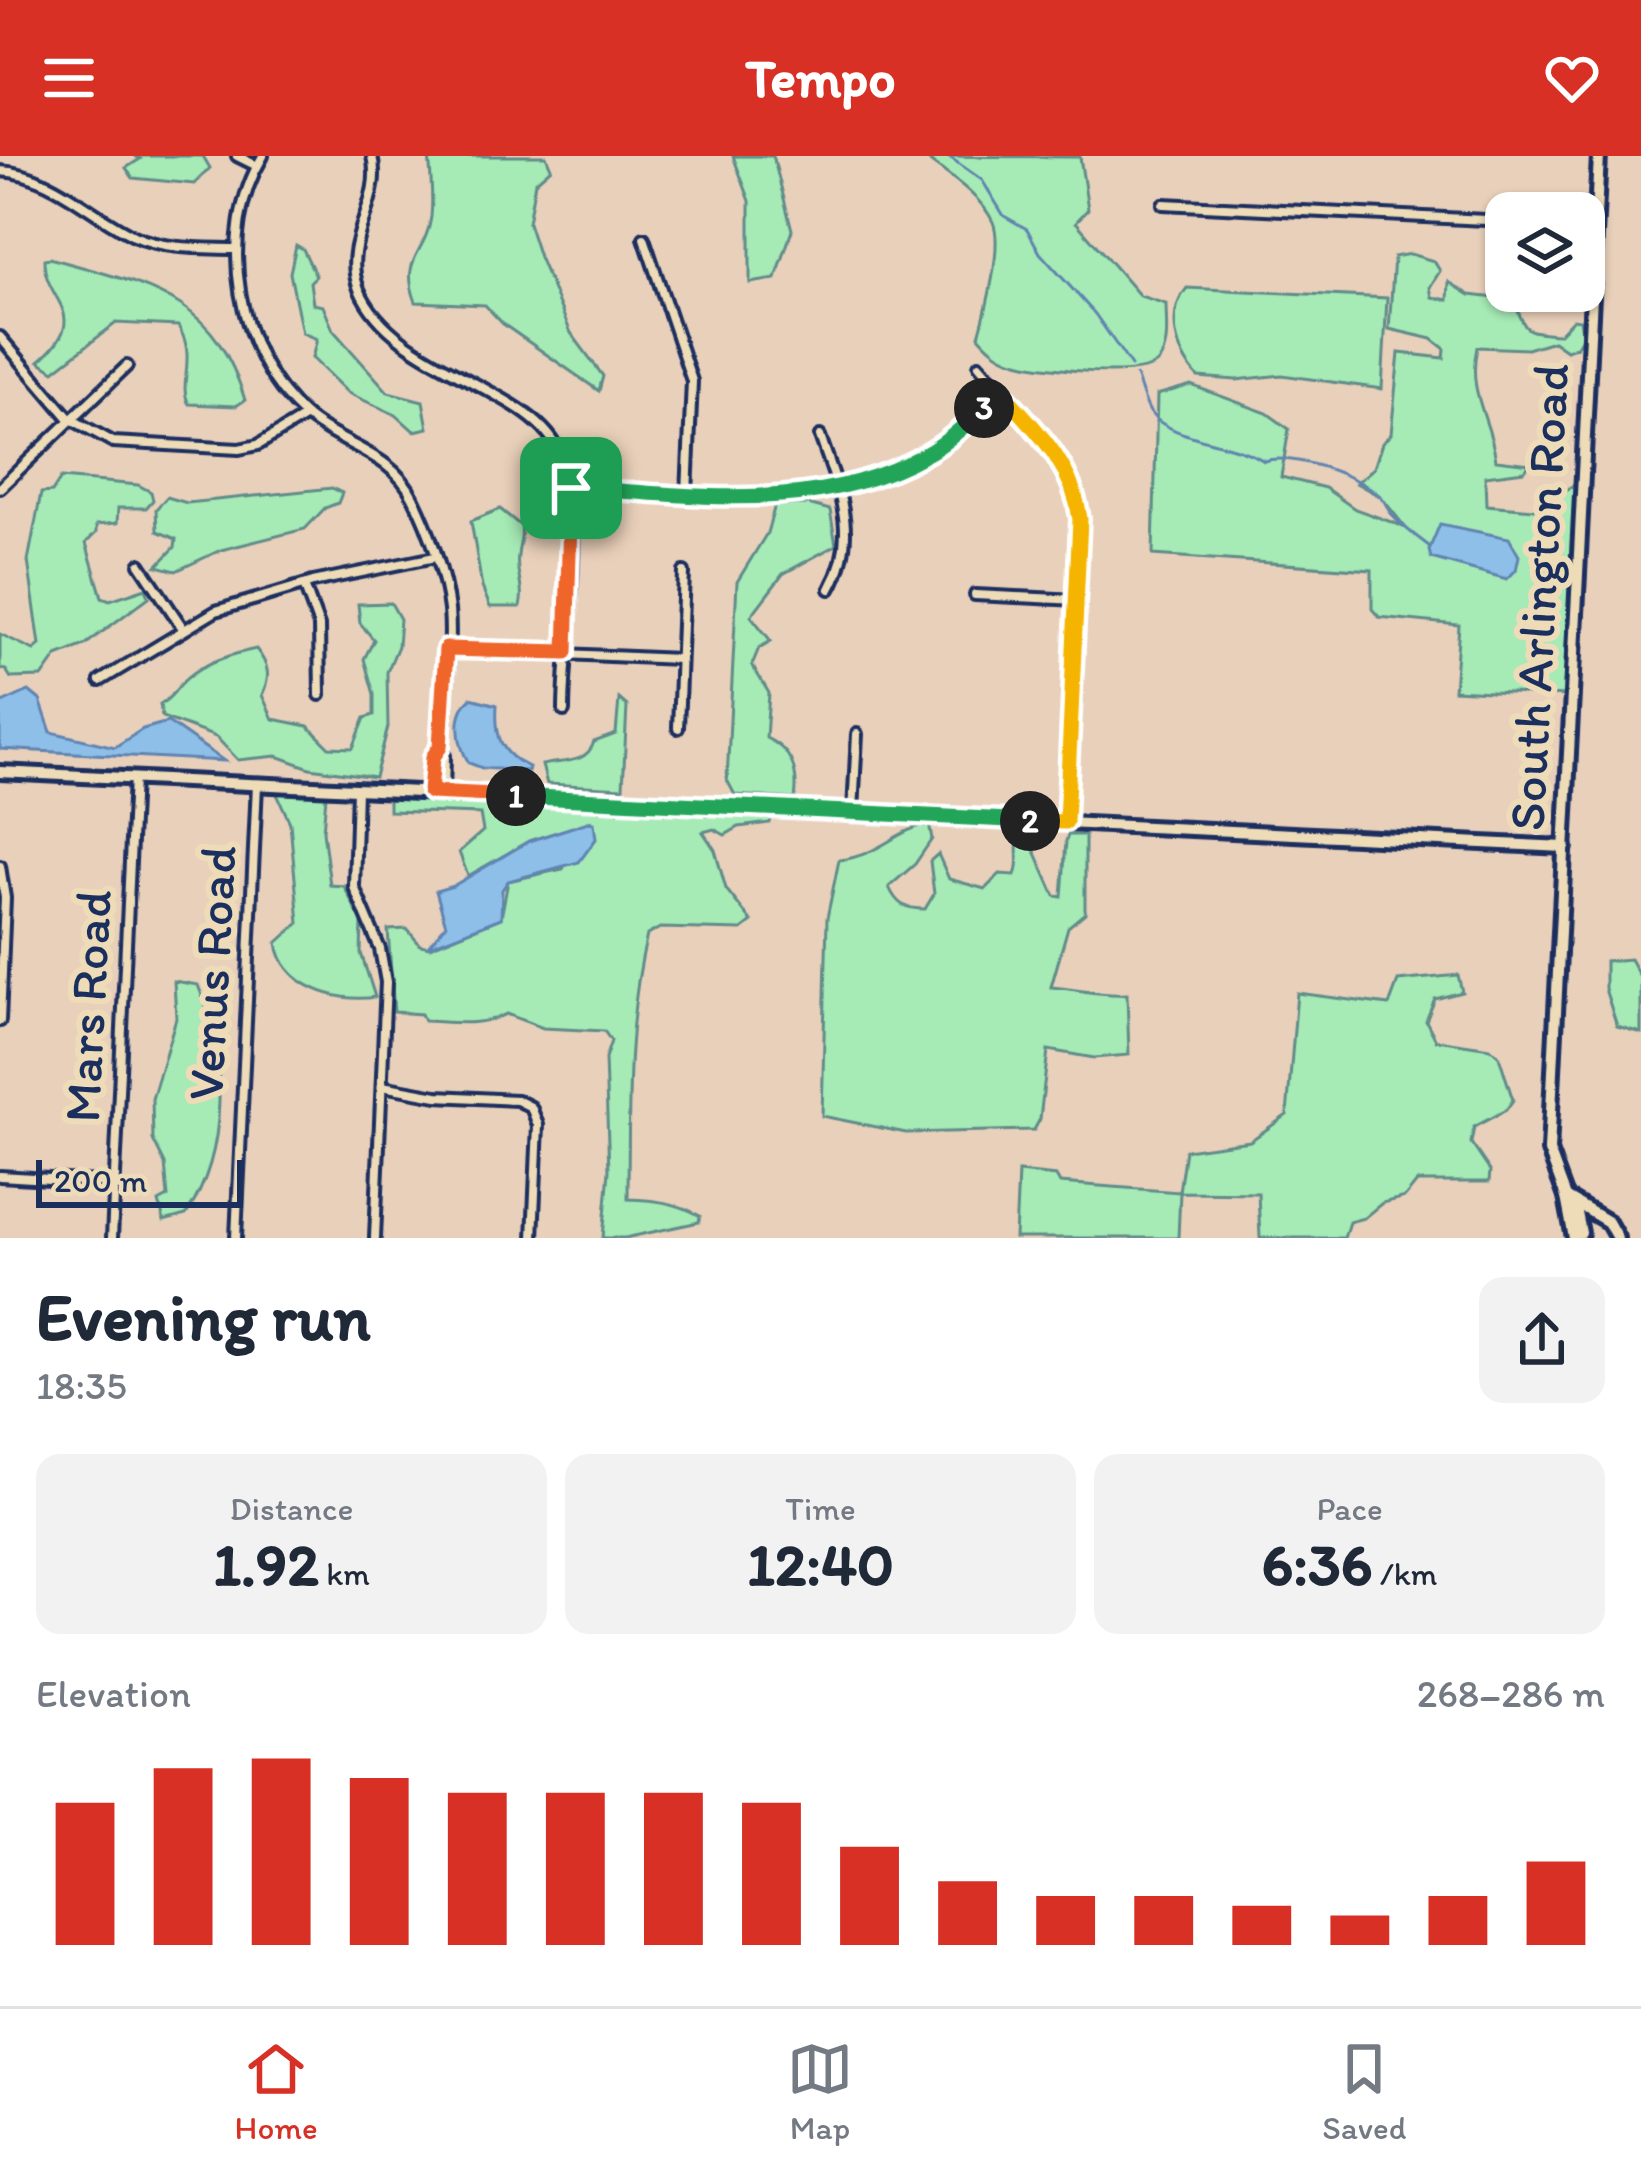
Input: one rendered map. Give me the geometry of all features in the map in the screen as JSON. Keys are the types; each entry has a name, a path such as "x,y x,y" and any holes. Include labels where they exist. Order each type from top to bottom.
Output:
{"street":[{"path":"237,156 257,166"},
{"path":"263,156 236,250 249,328 271,370 306,416 396,470 413,497 435,557 449,613 440,747 433,757 437,793"},
{"path":"372,156 375,186 352,260 369,310 410,347 540,427 560,450 571,488 564,711"},
{"name":"South Arlington Road","path":"1594,192 1599,156"},
{"path":"0,171 22,172 55,187 133,236 160,244 236,250"},
{"path":"1163,204 1485,220"},
{"path":"644,238 692,381 687,494"},
{"name":"South Arlington Road","path":"1579,1236 1571,1200 1556,1178 1549,1151 1587,312"},
{"path":"0,337 69,418 125,444 239,449 258,445 306,416"},
{"path":"980,365 1055,452 1073,486 1081,528 1066,822"},
{"path":"0,488 127,366"},
{"path":"571,488 787,498 837,487 929,453 1003,393"},
{"path":"820,436 848,540 842,568 830,590"},
{"path":"100,682 216,611 304,585 435,557"},
{"path":"140,564 184,630"},
{"path":"678,728 684,572"},
{"path":"304,585 319,626 320,695"},
{"path":"975,595 1078,600"},
{"path":"446,649 680,659"},
{"path":"854,812 856,734"},
{"path":"0,772 1565,847"},
{"name":"Mars Road","path":"112,1238 134,778"},
{"name":"Venus Road","path":"236,1238 257,784"},
{"path":"357,789 354,887 385,968 375,1238"},
{"path":"0,866 5,898 0,1021"},
{"path":"382,1086 436,1096 517,1100 531,1107 538,1125 533,1238"},
{"path":"0,1176 115,1183"},
{"path":"1571,1200 1613,1226 1617,1238"},
{"path":"1579,1236 1591,1221 1603,1220"}],"green space":[{"path":"135,156 203,156 210,168 194,184 133,178 126,168 140,159"},
{"path":"429,156 546,156 551,168 535,182 528,223 571,333 603,376 599,391 503,324 485,305 416,302 410,275 431,217"},
{"path":"733,156 773,156 792,230 776,279 750,283 750,201"},
{"path":"923,156 1080,157 1088,209 1076,222 1140,296 1166,304 1166,341 1159,361 1135,371 1069,370 1018,362 992,349 979,336 995,262 993,222 972,194"},
{"path":"296,245 303,249 316,276 310,282 313,304 323,306 333,330 388,392 423,401 428,428 414,431 396,415 348,393 312,358 317,339 302,333 290,273"},
{"path":"1410,254 1434,261 1440,271 1430,287 1432,297 1448,300 1449,282 1470,295 1485,297 1485,312 1518,312 1526,328 1536,332 1559,334 1573,319 1580,320 1583,336 1576,347 1566,350 1553,341 1527,349 1477,347 1475,363 1477,391 1496,460 1530,464 1524,471 1485,476 1486,505 1534,509 1577,483 1574,602 1567,619 1565,696 1454,690 1459,625 1379,617 1372,609 1372,570 1153,555 1157,395 1191,385 1267,413 1289,429 1281,477 1325,488 1355,509 1405,527 1381,497 1356,483 1374,468 1382,443 1391,434 1399,353 1444,358 1445,349 1432,339 1389,329 1394,257"},
{"path":"44,259 145,287 195,315 231,364 245,400 236,406 189,404 186,348 178,326 116,323 54,371 39,361 55,345 65,319 46,274"},
{"path":"1187,288 1387,298 1382,389 1282,375 1236,380 1198,377 1176,334 1176,310"},
{"path":"61,478 138,485 151,492 153,500 146,508 118,508 117,523 96,525 96,533 86,543 102,597 110,600 146,588 149,597 85,645 57,656 42,677 11,678 0,669 0,634 34,650 40,645 28,561 41,493 52,492"},
{"path":"332,488 342,493 338,503 325,508 305,529 221,550 176,571 157,566 175,547 176,539 157,531 156,509 167,497 187,503"},
{"path":"808,504 830,510 836,545 783,574 751,616 771,641 759,648 752,665 769,693 766,738 792,762 795,799 735,795 727,780 737,582 767,533 775,505"},
{"path":"500,509 521,526 520,607 490,607 482,587 471,521"},
{"path":"391,603 400,619 398,646 387,672 388,727 375,777 310,768 277,756 238,760 216,737 162,717 160,704 197,670 256,649 266,666 262,695 273,719 308,726 329,747 353,748 365,718 374,715 374,694 364,659 374,640 360,623 358,604"},
{"path":"619,699 627,706 623,788 547,784 542,765 580,758 594,742 616,734"},
{"path":"277,794 326,796 323,831 330,885 344,886 362,922 361,953 375,997 328,994 300,981 281,958 277,943 299,923 290,823"},
{"path":"389,796 772,814 770,823 739,827 725,835 714,829 703,832 715,850 726,889 752,922 742,930 660,928 647,935 640,968 630,1067 628,1199 674,1205 700,1216 699,1222 625,1238 603,1238 609,1171 605,1059 611,1041 604,1031 543,1028 506,1014 456,1023 424,1021 421,1014 394,1012 388,930 407,929 420,945 430,947 501,918 508,881 563,869 589,822 529,841 468,876 459,852 483,831 480,814 389,811"},
{"path":"929,824 932,839 915,864 889,887 902,905 912,908 925,909 934,894 930,861 938,854 949,879 985,889 1000,874 1015,875 1019,836 1028,835 1055,896 1062,897 1068,835 1085,835 1085,913 1068,927 1051,987 1127,994 1129,1055 1094,1058 1048,1050 1040,1119 1034,1130 906,1133 822,1116 827,918 839,860"},
{"path":"1630,959 1641,979 1641,1033 1617,1026 1605,989 1605,961"},
{"path":"1458,975 1462,992 1435,999 1426,1021 1436,1040 1490,1048 1499,1056 1513,1100 1506,1110 1474,1127 1471,1143 1490,1171 1489,1182 1417,1182 1405,1197 1382,1203 1364,1218 1349,1222 1344,1238 1260,1238 1258,1193 1180,1192 1178,1238 1015,1238 1018,1172 1056,1176 1060,1183 1179,1192 1185,1150 1250,1141 1287,1115 1297,993 1389,1005 1398,981"},
{"path":"174,981 198,985 214,1041 219,1102 217,1132 200,1190 186,1215 164,1221 159,1202 168,1197 165,1164 153,1140 152,1099 176,1018"}],"water":[{"path":"1440,524 1509,538 1519,556 1516,570 1507,579 1431,558 1429,550"},
{"path":"29,691 40,700 51,732 115,747 143,729 168,722 224,761 0,749 0,704"},
{"path":"471,698 497,705 501,743 528,771 469,763 459,729 461,712"},
{"path":"594,823 596,839 579,862 508,881 502,890 501,918 427,947 446,925 436,891 453,886 529,841"}],"waterway":[{"path":"948,156 982,180 1004,216 1027,229 1040,253 1095,314 1131,366"},
{"path":"1136,376 1150,412 1171,428 1264,461 1291,460 1343,474 1382,498 1396,519 1430,547"}],"route":[{"path":"1003,393 1055,452 1078,500 1066,822 430,792 433,757 440,747 446,649 566,652 571,488 778,498 816,494 929,453 1003,393"}]}
